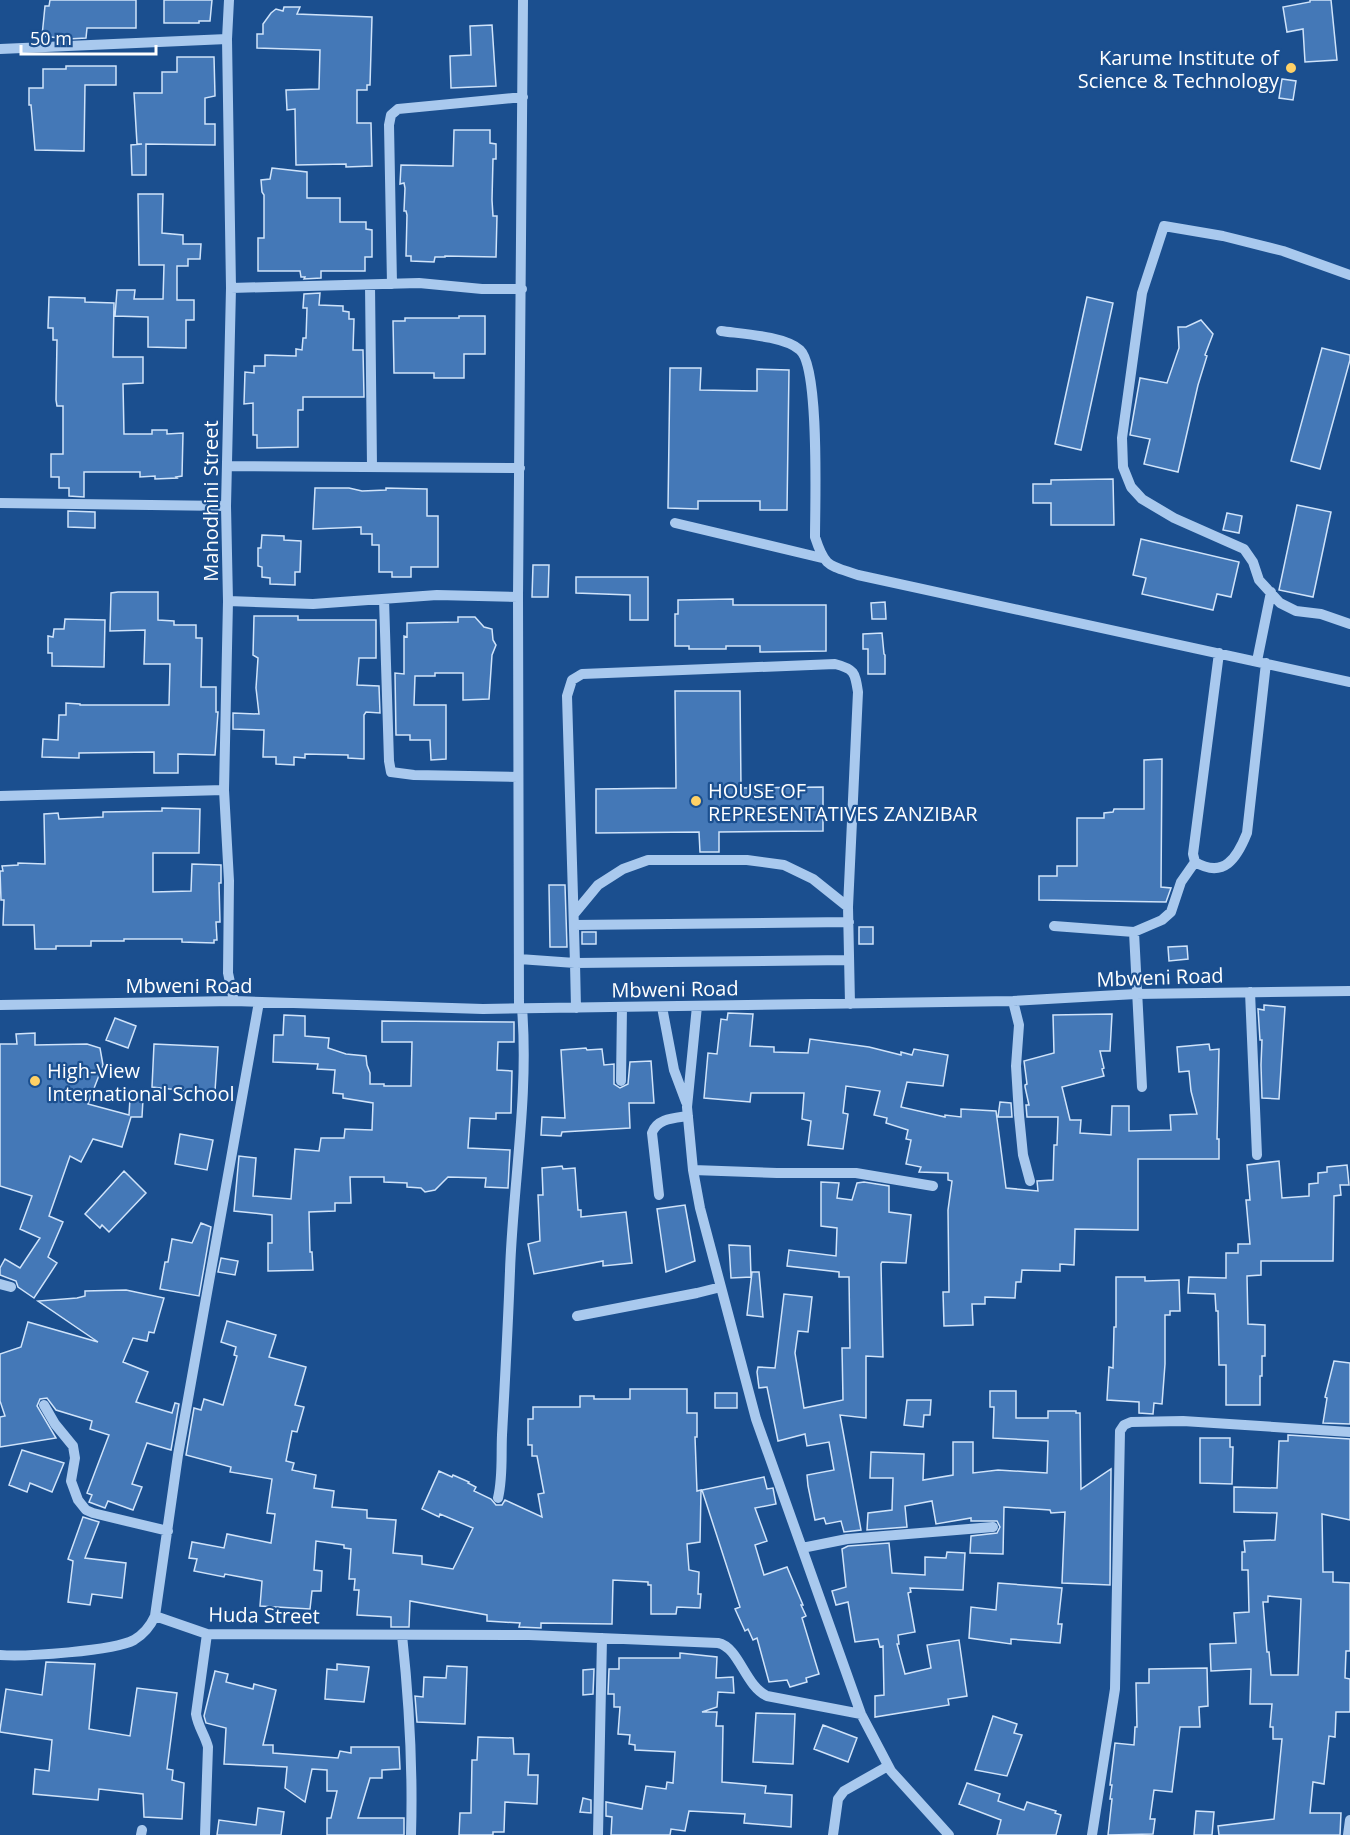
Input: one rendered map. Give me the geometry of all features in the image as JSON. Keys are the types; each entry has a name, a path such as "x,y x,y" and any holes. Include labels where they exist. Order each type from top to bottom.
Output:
{"street":[{"name":"Mahodhini Street","path":"229,0 227,39 231,288 226,507 228,601 224,790 230,881 228,973 234,1001"},
{"path":"498,1498 502,1480 510,1268 521,1146 524,1037 520,1008 518,777 523,0"},
{"path":"0,50 227,39"},
{"path":"392,284 389,125 391,115 398,109 523,97"},
{"path":"1350,275 1283,251 1223,236 1164,226 1142,293 1122,438 1123,467 1131,487 1142,499 1174,518 1244,549 1253,562 1259,580 1280,603 1296,611 1321,614 1350,624"},
{"path":"231,288 419,284 482,289 522,289"},
{"path":"370,285 372,467"},
{"path":"721,331 788,342 802,352 808,368 813,402 815,537 822,558"},
{"path":"227,466 520,468"},
{"path":"0,503 226,507"},
{"path":"675,523 822,558 832,566 858,575 1350,681"},
{"path":"1220,653 1193,854 1195,862 1204,868 1227,865 1239,852 1246,833 1261,662 1271,592"},
{"path":"228,601 313,604 437,595 518,597"},
{"path":"384,599 391,772 414,775 518,777"},
{"path":"576,1008 567,696 572,680 582,674 835,664 849,668 856,676 858,692 848,907 850,1004"},
{"path":"0,796 224,790"},
{"path":"574,920 598,885 623,868 648,860 747,860 784,865 813,879 848,907"},
{"path":"1054,926 1134,932 1162,920 1171,912 1180,882 1195,862"},
{"path":"574,920 849,922"},
{"path":"1134,932 1142,1087"},
{"path":"519,959 575,963 849,960"},
{"name":"Mbweni Road","path":"0,1005 234,1001 576,1008 1013,1001 1136,994 1350,991"},
{"path":"1250,992 1257,1155"},
{"path":"1013,1001 1019,1025 1016,1066 1020,1125 1023,1155 1030,1181"},
{"path":"0,1655 30,1656 107,1647 133,1641 150,1628 155,1616 178,1455 259,1002"},
{"path":"697,1006 688,1112 693,1170 700,1208 756,1419 861,1714 891,1771 949,1835"},
{"path":"621,1080 622,1007"},
{"path":"662,1007 674,1070 688,1112"},
{"path":"659,1195 652,1133 654,1128 664,1120 688,1112"},
{"path":"693,1170 856,1173 933,1186"},
{"path":"577,1316 721,1287"},
{"path":"44,1405 55,1424 73,1446 75,1458 71,1481 78,1500 86,1510 168,1531"},
{"path":"1092,1835 1115,1689 1120,1431 1124,1425 1131,1422 1183,1422 1350,1432"},
{"path":"802,1548 847,1539 993,1527"},
{"name":"Huda Street","path":"155,1616 207,1634 529,1635 725,1644 761,1694 861,1714"},
{"path":"205,1835 208,1747 206,1737 198,1725 196,1714 207,1634"},
{"path":"402,1635 410,1737 411,1835"},
{"path":"598,1835 602,1638"},
{"path":"833,1835 838,1799 844,1791 888,1766"},
{"path":"1348,1835 1350,1820"}],"building":[{"path":"50,0 136,0 136,28 87,28 86,38 68,39 42,36 45,6 49,6"},
{"path":"164,0 212,0 210,21 164,23"},
{"path":"1310,0 1331,0 1337,60 1305,62 1303,29 1287,32 1283,7 1310,2"},
{"path":"284,7 300,7 297,14 372,17 370,85 367,85 367,90 357,90 357,123 371,123 372,166 296,165 295,109 287,110 286,90 319,89 320,50 257,48 257,34 263,34 263,24 271,13 276,9 283,11"},
{"path":"492,25 496,86 451,88 450,56 471,55 470,26"},
{"path":"177,57 214,57 215,96 205,98 205,124 215,124 215,145 146,144 146,175 132,175 131,145 142,144 137,144 134,93 162,93 162,72 177,72"},
{"path":"66,66 116,66 116,85 85,85 84,151 35,150 29,88 43,88 43,69 66,69"},
{"path":"1282,79 1296,81 1293,100 1279,98"},
{"path":"454,130 490,130 490,143 496,144 496,159 493,159 492,200 493,216 497,216 496,257 445,256 435,257 434,262 411,261 411,256 406,256 407,215 404,211 404,183 400,184 401,165 453,166"},
{"path":"272,168 307,172 307,198 340,198 340,222 366,222 366,229 372,230 372,257 365,257 365,271 321,271 321,278 304,279 300,271 258,271 258,238 264,238 264,195 261,180 270,179"},
{"path":"138,194 163,194 162,233 183,235 183,244 201,244 200,259 188,259 188,266 177,266 177,300 194,300 194,320 186,320 186,348 148,347 148,317 115,316 117,290 135,290 134,299 163,299 164,265 139,265"},
{"path":"320,293 319,305 343,306 343,311 349,312 349,319 354,319 353,350 363,350 364,397 303,397 303,410 298,410 298,447 257,448 257,435 253,435 253,403 244,404 245,372 254,373 254,366 265,366 265,355 296,356 296,349 302,350 303,338 306,338 307,308 303,308 304,294"},
{"path":"49,297 85,298 85,302 114,303 113,357 143,357 143,383 123,384 124,434 152,434 152,430 167,430 167,434 183,433 182,476 155,479 155,476 140,477 140,472 84,472 84,497 69,496 69,488 59,488 59,477 51,477 51,454 63,454 63,406 57,406 56,400 57,340 53,340 53,328 48,328"},
{"path":"1087,297 1113,303 1081,450 1055,444"},
{"path":"459,316 485,316 485,354 464,354 464,378 434,378 434,373 394,373 393,321 405,321 405,318 459,318"},
{"path":"1201,320 1213,334 1205,355 1207,356 1178,472 1144,464 1150,439 1130,435 1140,378 1167,383 1179,348 1178,327 1186,327"},
{"path":"1322,348 1350,355 1350,360 1320,469 1291,461"},
{"path":"670,368 701,368 700,390 757,391 757,369 789,370 787,510 760,510 760,501 698,501 698,509 668,508"},
{"path":"1113,479 1114,525 1051,525 1051,503 1033,503 1033,484 1051,484 1051,480"},
{"path":"315,488 349,488 362,491 386,490 386,488 427,489 427,516 438,516 438,567 411,567 411,577 392,577 392,572 379,572 379,545 372,545 372,534 361,534 361,527 313,529"},
{"path":"1297,505 1331,512 1313,597 1279,590"},
{"path":"68,511 95,512 95,528 68,527"},
{"path":"1227,513 1242,516 1239,533 1223,530"},
{"path":"262,535 284,536 284,540 301,541 300,572 295,572 295,585 270,584 270,578 262,577 262,567 258,566 258,548 261,548"},
{"path":"1141,539 1239,562 1231,597 1217,594 1213,610 1142,594 1146,578 1133,575"},
{"path":"533,565 549,565 548,597 532,597"},
{"path":"576,577 648,577 648,620 630,620 630,595 576,593"},
{"path":"158,592 158,620 174,621 174,625 196,625 196,638 202,638 201,687 216,687 216,712 218,712 215,755 178,754 178,773 154,773 154,752 79,753 79,758 42,757 43,739 58,740 59,715 66,715 66,703 169,705 170,664 144,664 145,630 110,631 111,593"},
{"path":"733,599 733,605 826,605 826,651 760,652 760,646 689,649 689,646 675,646 675,614 678,614 678,600"},
{"path":"885,602 886,619 872,619 871,603"},
{"path":"254,616 298,616 298,620 376,620 376,658 359,658 357,685 379,686 380,713 366,712 364,715 364,759 348,758 348,755 305,754 305,758 294,757 294,765 276,764 276,757 263,757 264,730 233,729 233,713 259,714 256,688 258,658 253,655"},
{"path":"458,617 475,617 484,627 492,629 496,645 492,655 489,699 463,700 463,673 415,676 414,705 446,705 446,759 431,760 430,740 410,740 410,735 396,735 395,673 404,674 404,636 407,637 407,623 458,622"},
{"path":"65,619 105,620 104,667 52,666 52,653 48,653 48,636 53,637 54,629 64,629"},
{"path":"882,633 885,674 868,674 868,649 863,649 863,634"},
{"path":"675,691 740,691 741,788 823,787 823,831 719,832 719,852 700,852 699,832 596,833 596,789 676,788"},
{"path":"1162,759 1161,887 1171,888 1166,902 1039,900 1039,876 1057,876 1057,866 1077,866 1077,818 1104,818 1104,813 1113,812 1114,809 1144,809 1144,760"},
{"path":"162,808 200,809 199,853 153,853 153,892 191,891 192,864 221,865 220,922 216,922 217,940 214,940 214,943 182,942 182,939 124,939 124,941 91,941 91,946 56,946 56,949 35,949 34,925 3,925 4,900 1,900 0,871 3,871 2,866 18,865 18,863 45,864 44,814 58,813 59,819 103,817 103,812 162,811"},
{"path":"549,885 565,885 567,947 550,947"},
{"path":"859,927 873,927 873,944 859,944"},
{"path":"582,932 596,932 596,944 582,944"},
{"path":"1187,946 1188,959 1169,961 1168,947"},
{"path":"1264,1005 1285,1007 1279,1099 1262,1098 1262,1040 1260,1040 1258,1009 1264,1010"},
{"path":"728,1013 753,1014 750,1046 774,1047 774,1052 808,1053 810,1039 869,1047 901,1055 901,1052 912,1055 914,1049 948,1055 943,1086 907,1082 901,1107 945,1117 945,1115 961,1117 961,1109 996,1111 1006,1188 1038,1191 1037,1181 1053,1180 1058,1117 1027,1117 1026,1105 1029,1105 1025,1087 1027,1084 1024,1061 1054,1053 1053,1015 1112,1014 1110,1051 1100,1051 1104,1076 1062,1087 1070,1120 1081,1120 1080,1133 1111,1135 1112,1106 1129,1106 1129,1131 1171,1130 1170,1115 1197,1114 1189,1071 1179,1072 1177,1047 1209,1044 1210,1050 1219,1049 1217,1139 1219,1139 1219,1159 1138,1159 1138,1230 1075,1229 1074,1265 1060,1264 1060,1271 1022,1270 1021,1282 1016,1282 1015,1298 985,1297 985,1304 972,1304 973,1325 944,1326 943,1292 949,1292 948,1210 952,1181 948,1180 948,1173 919,1172 921,1167 906,1164 911,1140 906,1139 908,1130 886,1123 887,1118 874,1115 880,1091 846,1086 843,1113 848,1114 843,1149 808,1145 811,1121 802,1119 804,1093 751,1093 750,1102 704,1098 708,1053 717,1054 721,1019 727,1020"},
{"path":"284,1015 305,1016 305,1036 329,1038 328,1048 346,1054 366,1056 370,1084 384,1084 384,1086 411,1086 412,1042 382,1042 382,1021 514,1022 514,1042 498,1042 497,1070 512,1071 511,1113 496,1113 496,1119 470,1118 468,1148 510,1150 508,1188 485,1187 486,1178 448,1177 435,1190 425,1192 421,1188 407,1187 407,1183 384,1182 384,1177 350,1177 351,1203 335,1203 335,1211 309,1212 313,1270 268,1271 268,1243 272,1243 272,1215 234,1211 239,1156 256,1158 253,1196 291,1199 295,1149 319,1151 321,1138 344,1138 345,1129 372,1130 373,1103 343,1098 343,1094 333,1093 335,1070 317,1069 318,1064 273,1062 274,1035 283,1035"},
{"path":"115,1018 136,1026 128,1048 106,1040"},
{"path":"35,1033 35,1045 87,1044 100,1048 103,1065 88,1104 129,1115 130,1098 143,1099 142,1117 131,1117 122,1147 93,1139 81,1162 70,1156 49,1216 63,1222 48,1257 57,1263 34,1298 18,1287 16,1281 0,1275 0,1268 5,1259 20,1268 40,1238 20,1229 32,1196 0,1186 0,1044 17,1044 16,1034"},
{"path":"154,1044 218,1047 215,1091 152,1087"},
{"path":"586,1048 587,1050 602,1049 604,1065 614,1064 614,1084 620,1088 628,1084 630,1062 651,1061 654,1103 629,1103 630,1128 562,1132 561,1136 541,1135 542,1117 565,1118 561,1050"},
{"path":"1000,1102 1011,1103 1012,1117 998,1117"},
{"path":"180,1134 213,1140 207,1170 175,1164"},
{"path":"1279,1161 1282,1198 1309,1196 1309,1184 1318,1183 1318,1173 1327,1172 1327,1167 1347,1165 1349,1185 1340,1185 1341,1195 1334,1196 1333,1261 1261,1261 1261,1275 1247,1276 1248,1324 1265,1325 1265,1356 1262,1356 1260,1405 1226,1405 1226,1365 1219,1365 1218,1311 1216,1311 1215,1294 1188,1293 1189,1277 1226,1278 1226,1253 1238,1253 1238,1244 1250,1244 1246,1200 1250,1200 1247,1165"},
{"path":"562,1166 563,1169 575,1168 578,1210 581,1210 581,1217 626,1212 632,1263 603,1266 603,1261 534,1274 528,1244 540,1241 538,1195 543,1195 542,1168"},
{"path":"124,1171 146,1193 109,1232 102,1225 100,1228 85,1214"},
{"path":"821,1182 839,1183 837,1198 852,1200 857,1183 889,1186 889,1212 911,1215 906,1263 882,1262 881,1264 883,1357 866,1356 866,1418 840,1415 861,1530 844,1532 841,1521 826,1524 824,1518 815,1520 808,1486 807,1475 834,1470 829,1442 807,1446 805,1434 778,1441 767,1387 759,1388 757,1372 758,1367 775,1368 784,1294 812,1297 808,1332 798,1331 795,1353 804,1408 843,1400 842,1348 850,1348 849,1277 839,1277 839,1272 787,1266 789,1250 836,1256 837,1228 821,1226"},
{"path":"685,1205 695,1261 666,1272 657,1209"},
{"path":"201,1223 211,1227 199,1296 160,1289 172,1239 192,1243"},
{"path":"729,1245 750,1246 751,1277 731,1278"},
{"path":"221,1258 238,1261 235,1275 218,1272"},
{"path":"752,1272 759,1272 763,1317 747,1315"},
{"path":"1116,1277 1145,1277 1145,1281 1179,1280 1180,1311 1170,1311 1170,1315 1165,1315 1162,1404 1154,1403 1153,1414 1139,1413 1139,1402 1107,1400 1109,1367 1113,1368 1114,1327 1116,1327"},
{"path":"126,1290 164,1298 154,1333 149,1332 147,1341 133,1338 123,1362 148,1372 136,1402 172,1413 175,1403 179,1404 171,1450 147,1443 132,1484 142,1487 133,1510 108,1501 105,1508 89,1502 92,1495 87,1493 109,1435 90,1429 92,1421 56,1410 47,1398 40,1399 37,1406 56,1438 0,1447 0,1417 5,1416 0,1401 0,1354 21,1347 28,1322 98,1342 38,1301 77,1298 85,1296 85,1291"},
{"path":"227,1321 276,1335 269,1357 306,1367 295,1405 304,1407 297,1432 292,1431 286,1461 294,1463 292,1470 316,1475 314,1488 334,1491 332,1507 367,1510 367,1518 396,1520 393,1553 422,1556 422,1564 453,1569 473,1528 422,1509 439,1471 469,1482 476,1487 474,1491 491,1499 496,1505 502,1505 505,1500 542,1517 538,1494 544,1493 537,1456 532,1456 532,1445 528,1445 528,1419 533,1419 533,1407 580,1407 580,1396 594,1396 594,1399 630,1399 630,1389 687,1389 687,1413 697,1413 697,1437 695,1437 697,1491 701,1490 700,1542 687,1544 689,1570 699,1572 700,1608 677,1607 676,1614 651,1614 651,1585 648,1585 648,1582 613,1580 612,1624 541,1623 541,1628 519,1627 520,1623 487,1621 487,1615 410,1601 409,1627 391,1627 391,1617 357,1615 359,1590 354,1590 355,1579 349,1579 351,1549 344,1548 344,1545 316,1541 314,1570 322,1571 321,1591 312,1591 310,1609 260,1606 262,1581 194,1571 197,1559 189,1558 192,1542 224,1548 227,1534 271,1543 275,1514 267,1513 272,1479 230,1472 231,1467 186,1455 194,1408 201,1410 204,1399 223,1405 237,1356 234,1355 236,1347 221,1342"},
{"path":"1334,1361 1350,1363 1350,1424 1323,1423 1327,1398 1325,1397"},
{"path":"990,1391 1016,1391 1016,1418 1048,1418 1048,1411 1080,1413 1081,1489 1111,1469 1110,1585 1062,1583 1065,1512 1051,1513 1050,1510 1004,1507 1003,1554 970,1553 971,1536 997,1533 1000,1527 997,1521 971,1521 971,1518 936,1524 932,1501 905,1506 907,1527 867,1530 868,1513 892,1510 893,1478 870,1478 871,1452 924,1454 923,1480 953,1475 953,1442 973,1442 973,1473 998,1470 1047,1473 1048,1441 993,1438 994,1407 990,1407"},
{"path":"715,1393 737,1393 737,1408 715,1408"},
{"path":"907,1400 931,1400 930,1415 924,1415 923,1427 904,1425"},
{"path":"1288,1435 1350,1439 1350,1520 1322,1514 1323,1572 1333,1572 1333,1582 1350,1583 1350,1651 1346,1651 1345,1678 1350,1679 1350,1712 1336,1712 1335,1737 1329,1736 1324,1784 1313,1782 1310,1813 1341,1813 1340,1835 1219,1835 1218,1826 1274,1819 1282,1739 1273,1739 1273,1727 1270,1727 1272,1704 1250,1704 1251,1669 1211,1671 1210,1644 1236,1643 1234,1613 1249,1612 1248,1570 1242,1570 1244,1541 1275,1540 1277,1513 1234,1512 1234,1487 1277,1488 1279,1441 1288,1441","holes":["1268,1596 1301,1599 1298,1675 1271,1675 1263,1602 1268,1602"]},
{"path":"1200,1438 1230,1438 1230,1447 1233,1447 1232,1484 1200,1483"},
{"path":"22,1450 64,1463 52,1492 30,1483 27,1492 9,1485"},
{"path":"764,1477 767,1489 773,1488 776,1504 755,1508 767,1541 755,1545 764,1575 787,1567 803,1605 801,1605 806,1616 802,1618 819,1674 806,1678 807,1682 790,1687 787,1680 769,1682 757,1638 753,1640 748,1629 745,1631 735,1609 740,1607 702,1490"},
{"path":"83,1517 99,1522 85,1558 126,1563 122,1598 92,1594 90,1605 68,1602 73,1561 68,1559"},
{"path":"889,1543 892,1573 925,1575 925,1557 946,1558 947,1552 965,1553 963,1590 910,1588 911,1592 908,1593 915,1632 898,1635 899,1644 897,1644 905,1674 931,1668 927,1645 959,1640 967,1696 948,1699 949,1705 875,1717 875,1696 884,1695 883,1646 880,1647 878,1639 855,1642 848,1602 836,1605 832,1591 846,1587 842,1549 848,1546"},
{"path":"998,1583 1062,1588 1058,1624 1062,1624 1060,1643 1011,1639 1011,1644 969,1638 971,1607 996,1610"},
{"path":"680,1653 717,1657 716,1678 733,1677 734,1693 718,1692 717,1707 702,1712 717,1712 716,1726 723,1726 722,1782 766,1786 765,1793 792,1795 791,1827 744,1823 745,1814 689,1811 685,1831 671,1829 670,1835 611,1835 612,1817 606,1816 606,1802 642,1809 646,1786 666,1789 667,1782 673,1783 675,1752 635,1750 635,1745 629,1744 630,1735 618,1734 620,1707 614,1707 614,1694 608,1694 609,1669 619,1669 619,1658 680,1658"},
{"path":"46,1662 95,1664 89,1729 130,1736 137,1688 177,1693 167,1769 173,1770 172,1780 184,1783 182,1819 144,1817 143,1794 99,1789 98,1800 33,1794 35,1769 49,1771 52,1740 0,1732 0,1730 6,1689 42,1695"},
{"path":"337,1664 369,1667 364,1702 325,1699 327,1669 337,1670"},
{"path":"447,1666 467,1667 465,1724 417,1722 415,1696 423,1697 424,1677 446,1678"},
{"path":"1207,1668 1208,1706 1199,1707 1200,1727 1180,1727 1172,1792 1154,1790 1150,1819 1155,1819 1153,1834 1108,1835 1115,1743 1134,1745 1135,1727 1137,1727 1136,1683 1149,1683 1149,1669"},
{"path":"594,1669 593,1694 583,1695 583,1670"},
{"path":"215,1671 228,1674 226,1682 253,1689 254,1684 276,1690 263,1745 273,1745 273,1753 338,1758 340,1751 351,1753 351,1747 399,1747 400,1769 382,1770 382,1778 370,1778 358,1818 404,1818 404,1835 327,1835 327,1818 331,1818 337,1791 327,1791 327,1770 312,1769 305,1802 285,1788 287,1767 224,1764 226,1728 206,1723 204,1716"},
{"path":"756,1713 795,1714 793,1764 753,1762"},
{"path":"993,1716 1017,1724 1014,1733 1022,1735 1007,1776 975,1770"},
{"path":"823,1725 857,1738 848,1762 814,1749"},
{"path":"478,1737 513,1738 514,1754 529,1754 528,1775 538,1775 537,1804 505,1802 504,1832 493,1832 493,1835 459,1835 460,1813 471,1813 472,1760 477,1760"},
{"path":"967,1783 1000,1794 998,1801 1024,1810 1027,1802 1056,1811 1055,1813 1061,1815 1056,1835 997,1835 1001,1820 959,1804"},
{"path":"583,1798 591,1800 591,1813 580,1812"},
{"path":"258,1808 284,1812 281,1835 217,1835 219,1820 256,1825"},
{"path":"1196,1811 1214,1812 1212,1835 1194,1835"}],"place":[{"name":"Karume Institute of Science & Technology","path":"1291,68"},
{"name":"HOUSE OF REPRESENTATIVES ZANZIBAR","path":"696,801"},
{"name":"High-View International School","path":"35,1081"}]}
